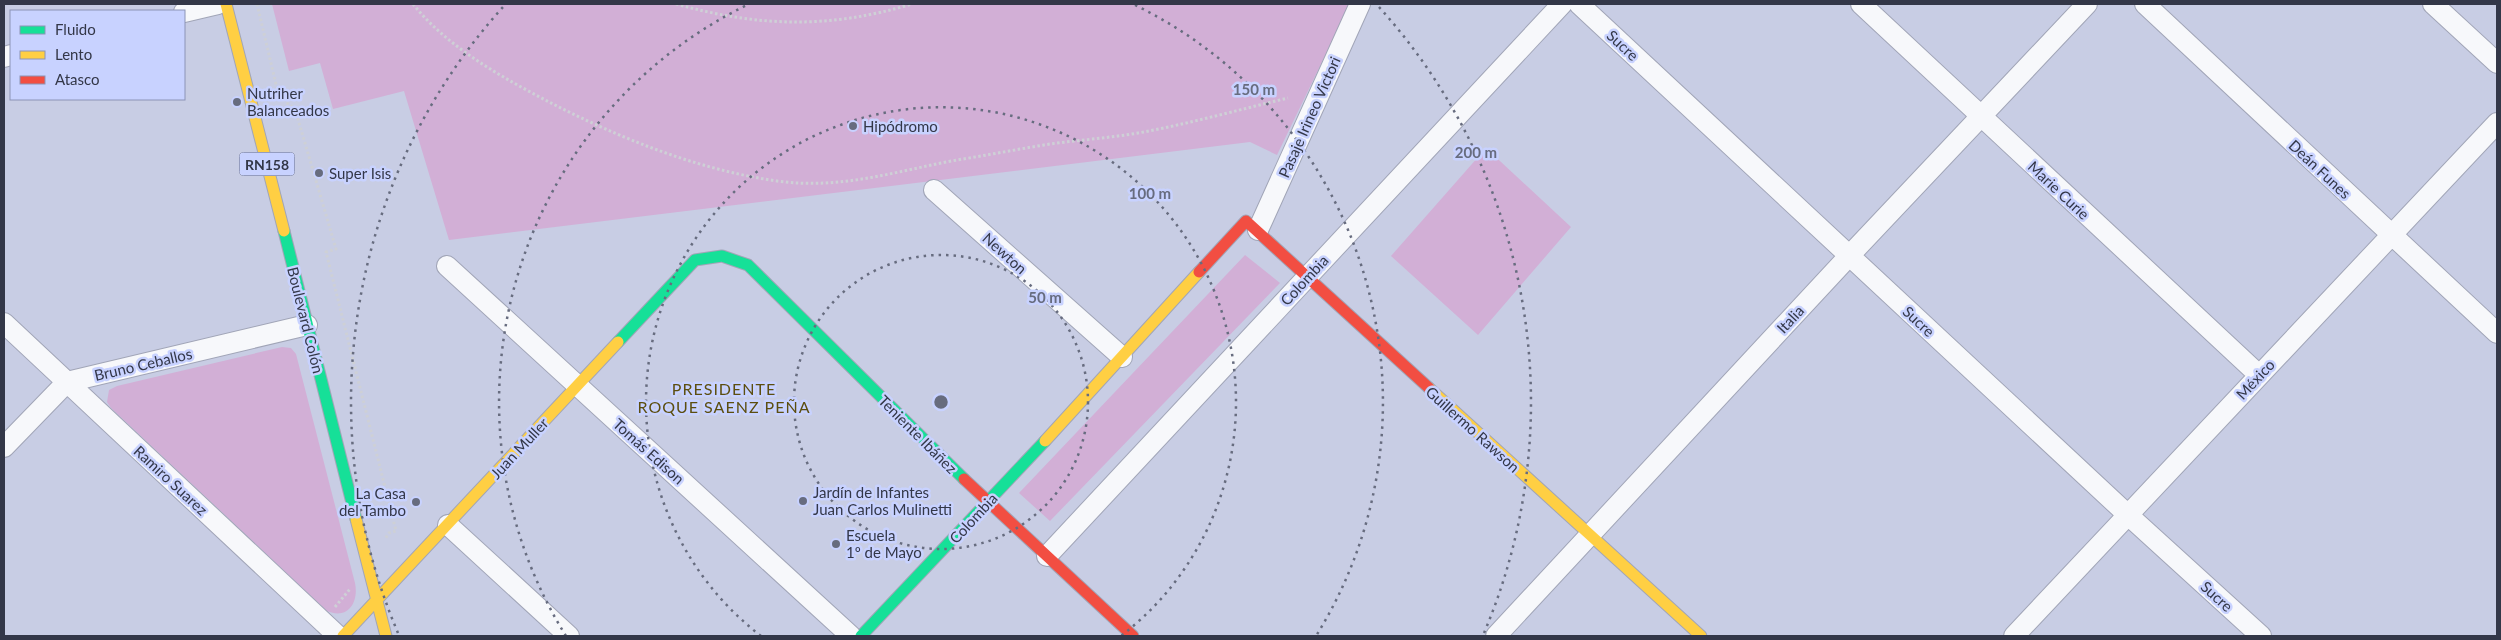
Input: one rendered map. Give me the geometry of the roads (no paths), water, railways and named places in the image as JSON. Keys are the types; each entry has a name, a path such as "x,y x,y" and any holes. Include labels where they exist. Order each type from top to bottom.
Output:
{"main road":[{"name":"Boulevard Colón","path":"226,4 386,636"},
{"name":"Guillermo Rawson","path":"1252,226 1701,636"},
{"name":"Colombia","path":"861,636 1122,357 1252,226"},
{"name":"Teniente Ibáñez","path":"695,260 716,255 735,258 748,265 988,502 1133,636"},
{"name":"Juan Muller","path":"343,636 695,260"}],"street":[{"path":"185,12 218,4"},
{"name":"Pasaje Irineo Victori","path":"1252,226 1360,4"},
{"name":"Colombia","path":"1047,556 1562,4"},
{"name":"Sucre","path":"1579,4 1848,256 2262,636"},
{"name":"Marie Curie","path":"1860,4 2259,375"},
{"name":"Italia","path":"1496,636 1848,256 2087,4"},
{"name":"Deán Funes","path":"2145,4 2497,333"},
{"path":"2432,4 2497,63"},
{"name":"México","path":"2014,636 2497,123"},
{"name":"Newton","path":"934,190 1122,357"},
{"name":"Tomás Edison","path":"447,266 851,636"},
{"name":"Ramiro Suarez","path":"4,323 338,636"},
{"name":"Bruno Ceballos","path":"67,382 307,324"},
{"path":"4,447 67,382"},
{"path":"448,524 569,636"}],"place":[{"name":"Nutriher Balanceados","path":"237,102"},
{"name":"Hipódromo","path":"853,126"},
{"name":"Super Isis","path":"319,173"},
{"name":"Jardín de Infantes Juan Carlos Mulinetti","path":"803,501"},
{"name":"La Casa del Tambo","path":"416,502"},
{"name":"Escuela 1º de Mayo","path":"836,544"}],"district":[{"name":"PRESIDENTE ROQUE SAENZ PEÑA","path":"724,397"}]}
